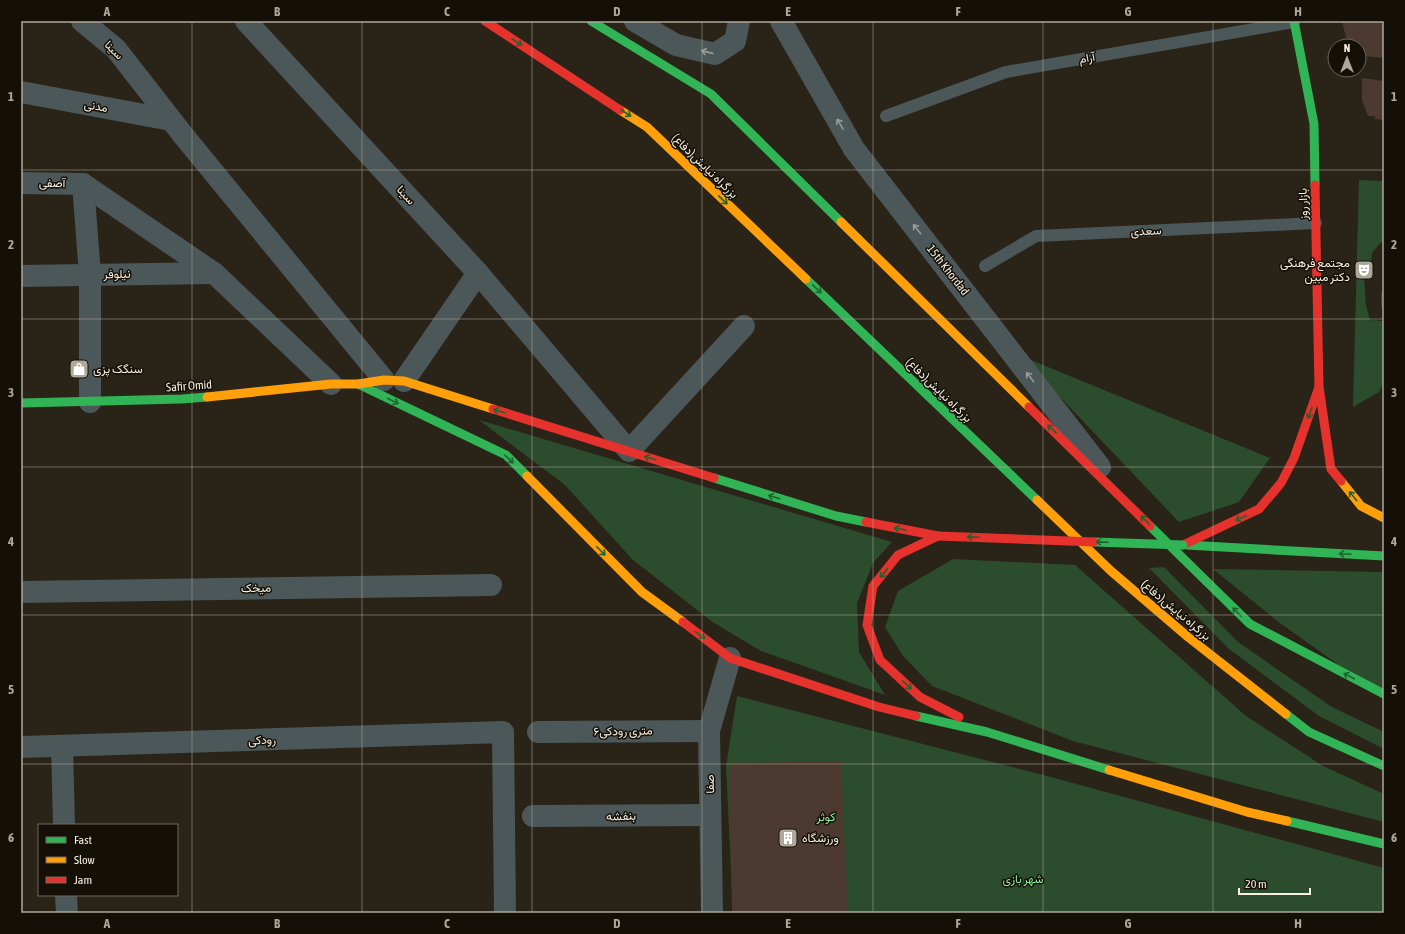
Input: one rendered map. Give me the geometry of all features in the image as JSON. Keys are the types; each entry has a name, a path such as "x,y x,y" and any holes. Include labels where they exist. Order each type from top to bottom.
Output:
{"main road":[{"name":"بزرگراه نیایش(دفاع)","path":"484,21 647,127 1111,570 1188,637 1309,732 1384,766"},
{"path":"591,21 711,94 1250,624 1384,694"},
{"name":"بازار روز","path":"1294,21 1314,124 1319,387"},
{"path":"394,380 629,451 836,516 938,536 1183,545 1384,556"},
{"name":"Safir Omid","path":"21,403 182,399 331,384 358,384 394,380"},
{"path":"358,384 506,455 642,592 730,658 879,707 987,732 1247,812 1384,844"},
{"path":"1319,387 1331,469 1361,506 1384,518"},
{"path":"1183,545 1259,509 1281,483 1294,458 1319,387"},
{"path":"938,536 898,555 873,586 867,625 880,660 920,697 987,732"}],"street":[{"name":"سینا","path":"82,21 116,50 171,120 394,380"},
{"name":"سینا","path":"246,21 478,273 629,451"},
{"path":"635,21 676,45 715,54 735,41 739,21"},
{"name":"15th Khordad","path":"781,21 854,149 1131,507"},
{"name":"مدنی","path":"21,92 171,120"},
{"name":"آصفی","path":"21,183 83,184"},
{"path":"83,184 214,273 331,384"},
{"path":"83,184 90,274 90,402"},
{"name":"نیلوفر","path":"21,276 214,273"},
{"path":"394,380 478,273"},
{"path":"629,451 744,326"},
{"name":"میخک","path":"21,592 491,585"},
{"name":"صفا","path":"712,913 709,730 730,658"},
{"name":"۶متری رودکی","path":"538,732 709,730"},
{"name":"رودکی","path":"21,747 503,732 505,913"},
{"path":"62,746 64,824"},
{"name":"بنفشه","path":"533,816 710,815"},
{"path":"66,896 67,913"}],"lane":[{"name":"آرام","path":"886,116 1006,72 1294,21"},
{"name":"سعدی","path":"985,266 1036,236 1316,223"}],"green space":[{"path":"1359,180 1384,181 1384,242 1381,242 1372,253 1371,262 1364,278 1366,306 1370,320 1384,321 1384,381 1379,392 1353,407"},
{"path":"1021,356 1270,458 1239,502 1179,522"},
{"path":"479,420 892,542 873,563 857,603 859,652 885,695 761,651 711,621 632,559 565,485"},
{"path":"953,559 1075,565 1246,716 1323,766 1384,794 1384,822 1073,741 932,686 903,656 885,627 898,591"},
{"path":"1164,567 1238,642 1332,707 1384,732 1384,749 1319,716 1229,649 1149,568"},
{"path":"1213,569 1384,572 1384,694 1371,688 1280,623"},
{"name":"کوثر","path":"737,696 1051,777 1384,868 1384,913 733,913 726,766"}],"building":[{"path":"1342,21 1384,21 1384,58 1367,56 1367,38 1346,38"},
{"path":"1362,78 1384,81 1384,120 1375,119 1375,116 1368,116 1362,100"},
{"path":"1384,291 1384,309 1381,306 1381,293"},
{"path":"1384,316 1384,328 1381,327"},
{"name":"ورزشگاه","path":"841,761 848,913 732,913 729,763"}],"traffic: fast":[{"path":"591,21 711,94 841,222"},
{"path":"1294,21 1314,124 1315,185"},
{"path":"806,279 1037,500"},
{"path":"358,384 506,455 527,476"},
{"path":"21,403 207,397"},
{"path":"714,478 836,516 866,522"},
{"path":"1150,526 1250,624 1384,694"},
{"path":"1094,542 1183,545"},
{"path":"1187,545 1384,556"},
{"path":"1286,714 1309,732 1384,766"},
{"path":"916,716 987,732 1109,770"},
{"path":"1287,821 1384,844"}],"traffic: slow":[{"path":"620,110 647,127 806,279"},
{"path":"841,222 1029,407"},
{"path":"207,397 331,384 358,384 384,380 404,381 493,409"},
{"path":"527,476 642,592 683,622"},
{"path":"1341,481 1361,506 1384,518"},
{"path":"1037,500 1111,571 1188,637 1286,714"},
{"path":"1109,770 1247,812 1287,821"}],"traffic: jam":[{"path":"485,21 620,110"},
{"path":"1315,185 1319,387"},
{"path":"1183,545 1259,509 1281,483 1294,458 1319,387 1331,469 1341,481"},
{"path":"1029,407 1150,526"},
{"path":"493,409 714,478"},
{"path":"866,522 938,536"},
{"path":"938,536 898,555 873,586 867,625 880,660 920,697 959,717"},
{"path":"938,536 1094,542"},
{"path":"683,622 730,658 879,707 916,716"}],"place":[{"name":"مجتمع فرهنگی دکتر مبین","path":"1364,270"},
{"name":"سنگک پزی","path":"79,369"},
{"name":"ورزشگاه","path":"788,838"}],"park label":[{"name":"شهر بازی","path":"1023,879"}]}
